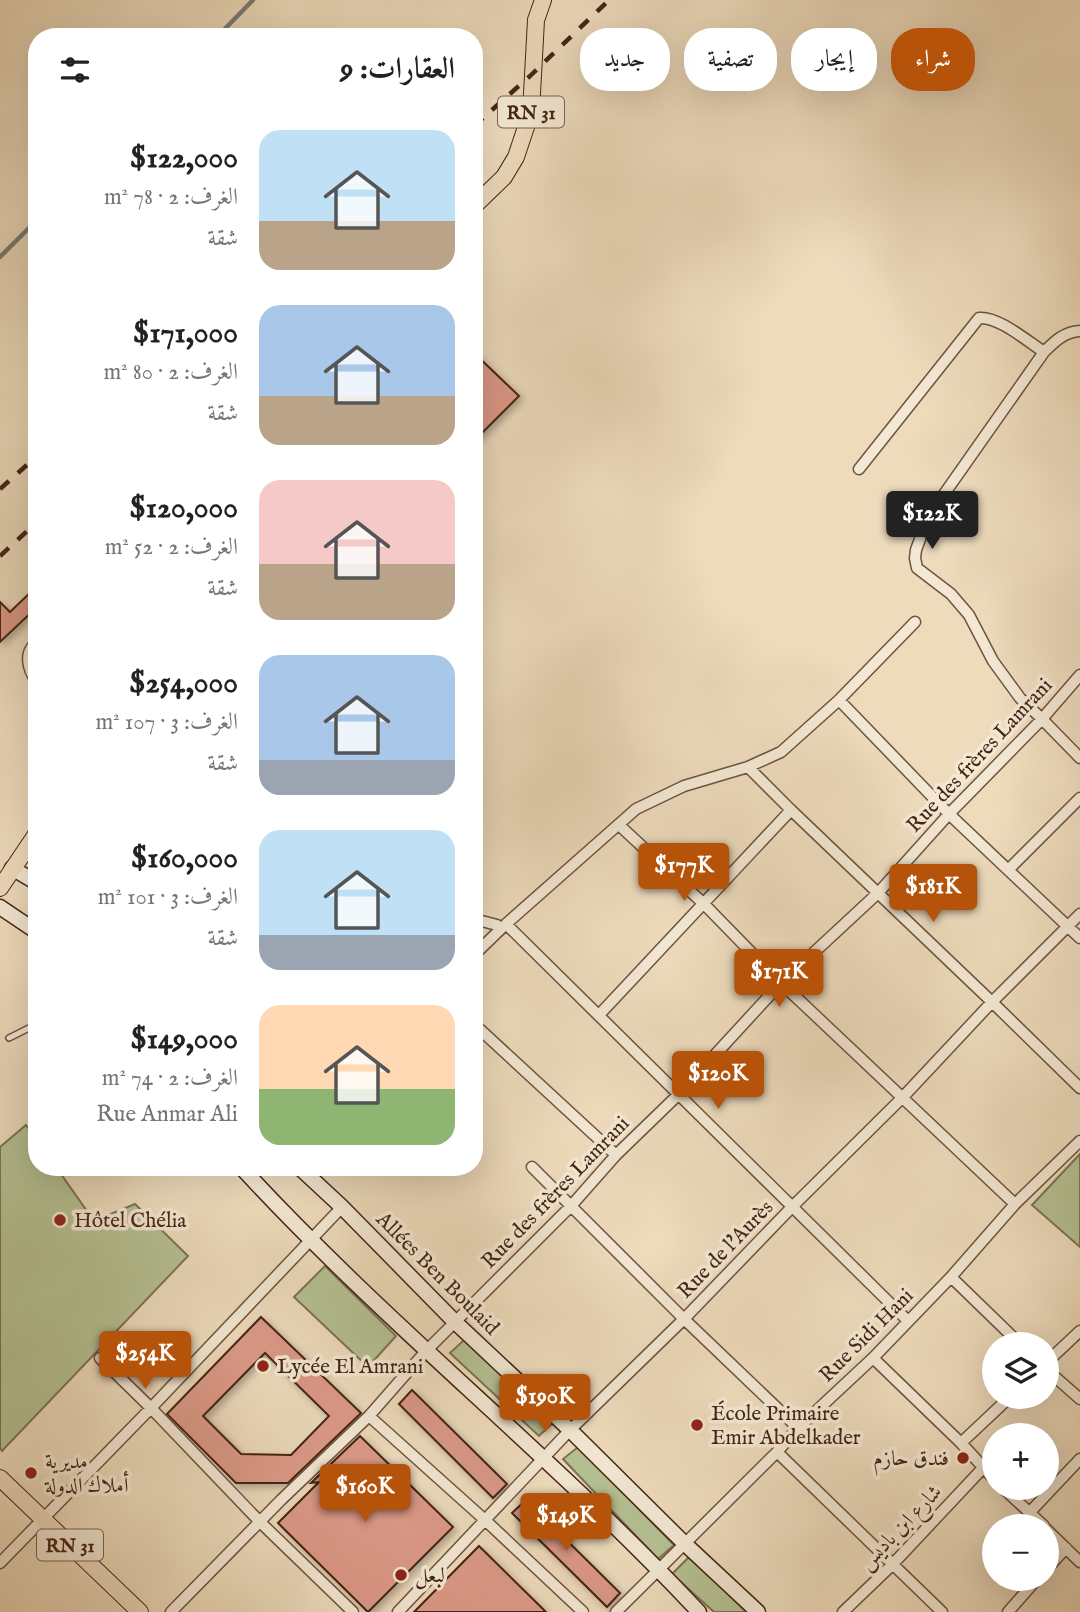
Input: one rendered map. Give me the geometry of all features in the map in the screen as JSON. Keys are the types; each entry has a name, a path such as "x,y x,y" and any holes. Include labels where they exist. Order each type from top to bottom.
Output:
{"main road":[{"name":"RN 31","path":"483,197 504,177 516,157 531,112 536,20 543,0"},
{"path":"0,888 28,846"},
{"path":"12,868 28,878"},
{"path":"0,907 28,926"},
{"path":"250,1176 310,1239 659,1569 699,1612"},
{"name":"Allées Ben Boulaid","path":"309,1176 455,1322 758,1612"},
{"name":"RN 31","path":"0,1478 140,1612"}],"street":[{"path":"859,469 979,318 997,321 1044,352"},
{"path":"1080,331 1061,336 1044,352 928,517 915,558 917,568 951,594 968,615 993,662 1020,698 1080,758"},
{"path":"483,945 501,924 636,809 684,786 748,767 781,752 839,700 915,622"},
{"name":"Rue des frères Lamrani","path":"171,1612 369,1416 426,1351 571,1206 616,1155 679,1094 781,984 878,893 1080,675"},
{"path":"839,700 949,814 1080,938"},
{"path":"748,767 1080,1088"},
{"path":"1009,869 1080,798"},
{"path":"598,1015 791,810"},
{"path":"619,825 704,904 781,984 1015,1204"},
{"name":"Rue de l'Aurès","path":"398,1612 570,1430 684,1319 1080,915"},
{"path":"483,921 501,924 598,1015 907,1320"},
{"path":"483,1032 616,1155"},
{"name":"Rue Sidi Hani","path":"616,1612 798,1428 873,1358 951,1277 1015,1204 1080,1141"},
{"path":"532,1167 798,1428"},
{"path":"0,1563 342,1207"},
{"path":"951,1277 1008,1332"},
{"path":"1059,1351 1080,1331"},
{"path":"100,1358 260,1522 353,1612"},
{"path":"873,1358 982,1467"},
{"path":"1059,1381 1080,1399"},
{"path":"961,1443 997,1409"},
{"path":"369,1416 583,1612"},
{"path":"777,1452 942,1612"},
{"path":"1016,1500 1030,1512 1080,1460"},
{"name":"شارع ابن باديس","path":"843,1612 982,1469"},
{"path":"1059,1541 1080,1562"},
{"path":"1059,1556 1066,1548"},
{"path":"1008,1612 1027,1591"}],"lane":[{"path":"28,648 25,662 28,670"},
{"path":"9,1038 28,1028"}],"green space":[{"path":"26,1125 28,1176 62,1176 94,1221 135,1204 188,1256 2,1451 0,1448 0,1147"},
{"path":"1080,1154 1080,1247 1032,1205"},
{"path":"325,1266 396,1336 368,1367 294,1297"},
{"path":"464,1340 555,1421 539,1436 450,1353"},
{"path":"578,1447 674,1545 658,1559 563,1459"},
{"path":"690,1556 746,1612 714,1612 672,1574"}],"building":[{"path":"483,362 519,396 483,432"},
{"path":"28,595 28,616 0,642 0,602 10,612"},
{"path":"261,1317 361,1413 288,1483 236,1483 167,1414","holes":["265,1353 329,1416 291,1455 241,1454 203,1416"]},
{"path":"412,1390 507,1484 493,1498 399,1404"},
{"path":"360,1436 453,1527 368,1612 278,1523 319,1482 311,1483"},
{"path":"526,1500 620,1593 607,1607 512,1513"},
{"path":"479,1546 546,1612 414,1612"}],"waterway":[{"path":"226,28 253,0"},
{"path":"0,257 28,229"}],"railway":[{"path":"483,118 609,0"},
{"path":"0,489 28,464"},
{"path":"0,556 28,530"}],"place":[{"name":"Hôtel Chélia","path":"60,1220"},
{"name":"Lycée El Amrani","path":"263,1366"},
{"name":"École Primaire Emir Abdelkader","path":"697,1425"},
{"name":"فندق حازم","path":"963,1458"},
{"name":"مديرية أملاك الدولة","path":"31,1473"},
{"name":"لبعل","path":"401,1575"}]}
